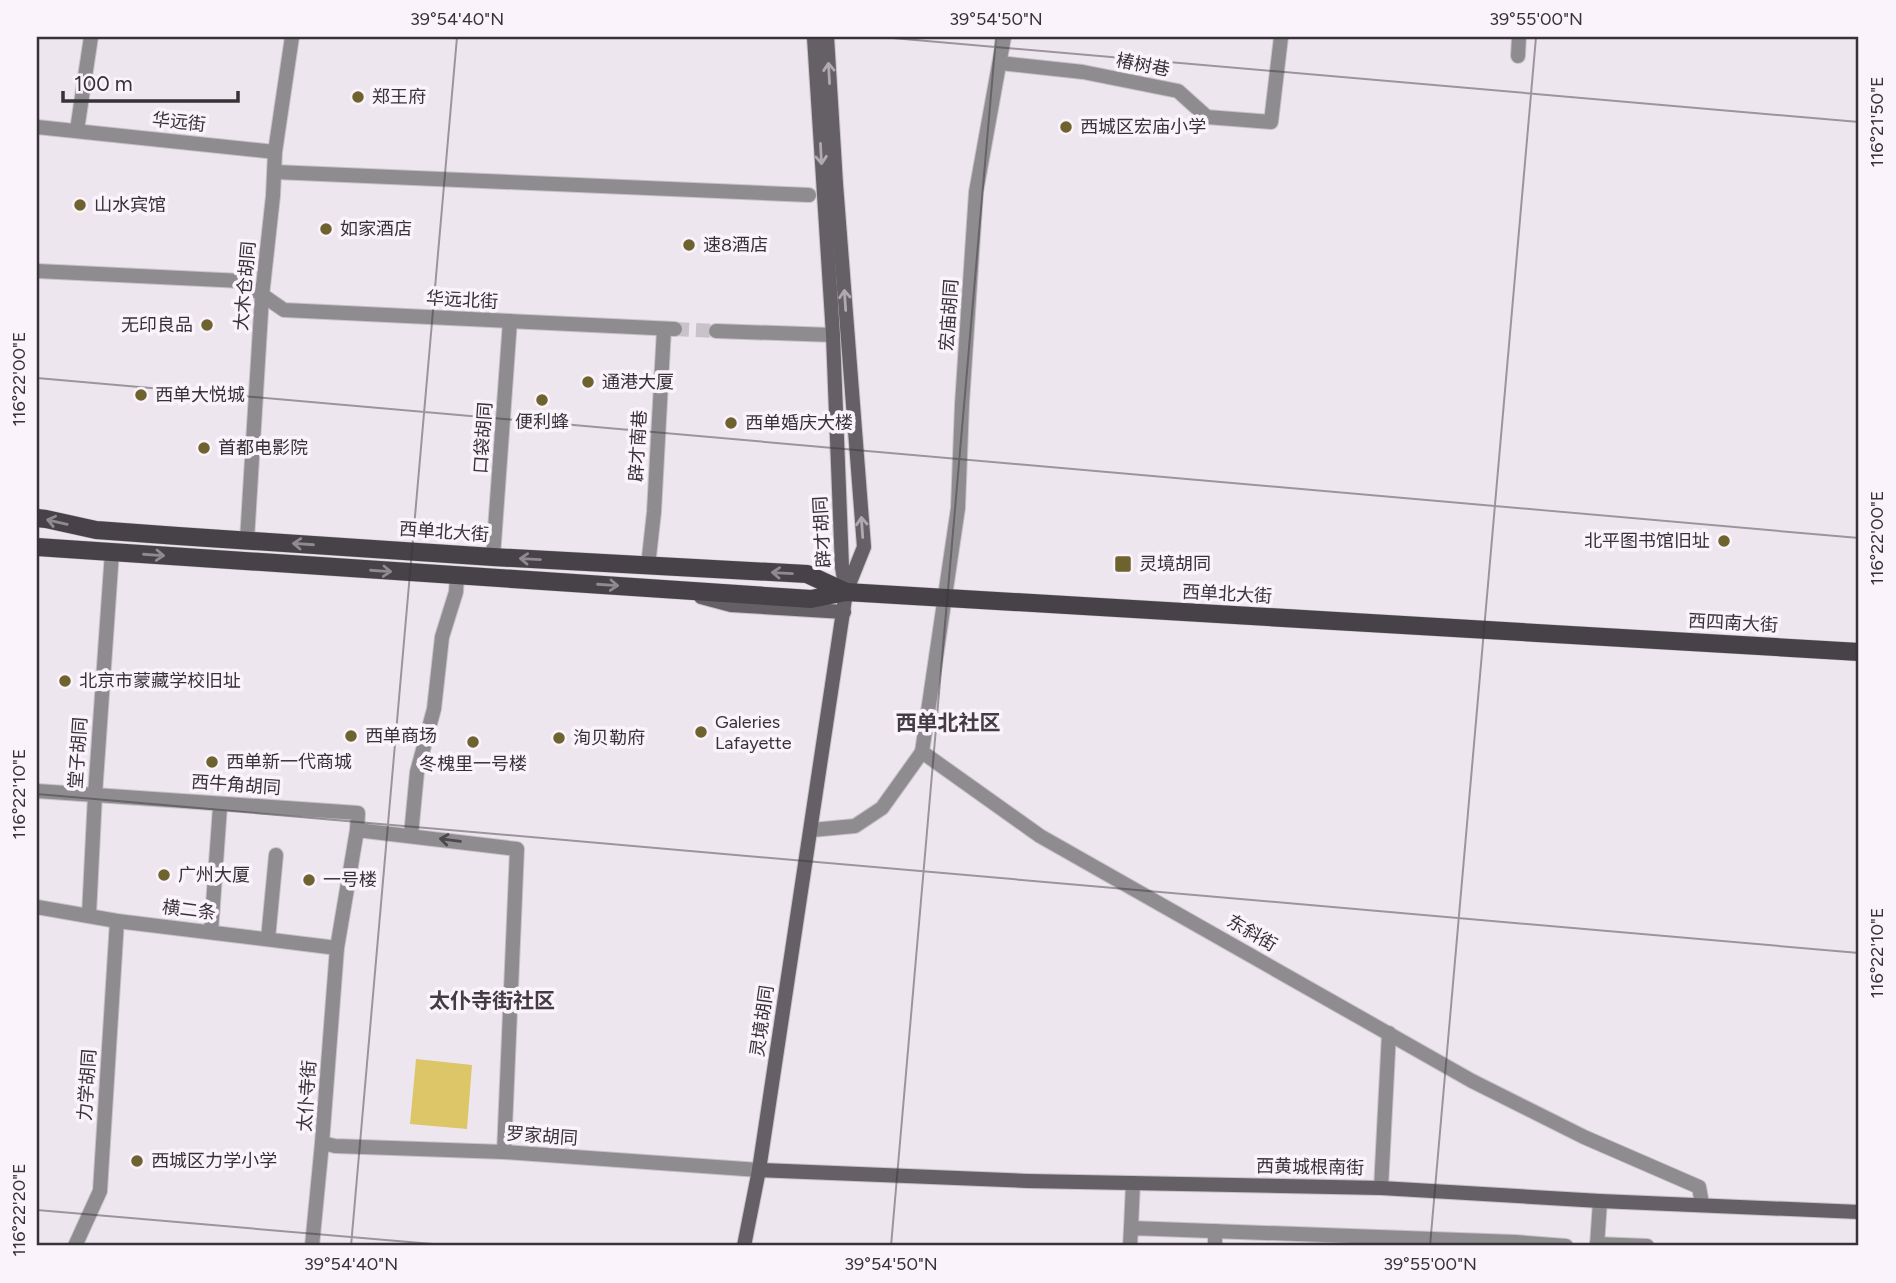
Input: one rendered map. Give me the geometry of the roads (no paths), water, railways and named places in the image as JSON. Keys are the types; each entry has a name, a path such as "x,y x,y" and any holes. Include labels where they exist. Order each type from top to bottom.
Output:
{"main road":[{"name":"辟才胡同","path":"814,37 833,335 842,567 846,592"},
{"name":"辟才胡同","path":"827,37 864,547 846,592"},
{"name":"西单北大街","path":"37,519 96,530 493,557 807,574 846,592"},
{"name":"西单北大街","path":"37,547 811,598 846,592 1605,637"},
{"path":"665,589 732,605 844,612"},
{"name":"灵境胡同","path":"744,1246 759,1170 846,592"},
{"name":"西四南大街","path":"1605,637 1859,652"},
{"name":"西黄城根南街","path":"759,1170 1022,1181 1381,1188 1859,1212"}],"street":[{"path":"77,130 91,37"},
{"name":"大木仓胡同","path":"247,540 262,296 275,152 292,37"},
{"name":"宏庙胡同","path":"945,597 958,508 976,192 1004,37"},
{"name":"椿树巷","path":"1000,63 1083,72 1178,91 1207,117 1271,122 1281,37"},
{"path":"1518,56 1520,37"},
{"name":"华远街","path":"37,127 275,152"},
{"path":"275,172 809,195"},
{"name":"华远北街","path":"37,271 242,281 284,310 670,329"},
{"name":"口袋胡同","path":"493,557 510,321"},
{"name":"辟才南巷","path":"648,566 670,329"},
{"path":"716,331 833,335"},
{"name":"堂子胡同","path":"89,915 112,552"},
{"path":"411,835 417,772 434,709 442,637 456,592 457,576"},
{"path":"812,830 855,826 882,808 922,752 945,597"},
{"name":"东斜街","path":"922,752 1040,836 1472,1081 1584,1137 1699,1187 1702,1205"},
{"path":"37,791 95,795"},
{"name":"西牛角胡同","path":"95,795 358,813 357,830"},
{"path":"211,932 220,807"},
{"path":"357,830 517,849 504,1152"},
{"name":"太仆寺街","path":"312,1246 337,948 357,830"},
{"path":"268,939 276,855"},
{"name":"横二条","path":"37,907 117,921 337,948"},
{"name":"力学胡同","path":"75,1246 100,1191 117,921"},
{"path":"1381,1188 1389,1033"},
{"name":"罗家胡同","path":"322,1143 335,1146 504,1152 759,1170"},
{"path":"1130,1246 1133,1183"},
{"path":"1600,1200 1597,1245 1647,1246"},
{"path":"1130,1228 1215,1239 1566,1246"}],"tunnel":[{"path":"675,329 716,331"}],"place":[{"name":"郑王府","path":"358,97"},
{"name":"西城区宏庙小学","path":"1066,127"},
{"name":"山水宾馆","path":"80,205"},
{"name":"如家酒店","path":"326,229"},
{"name":"速8酒店","path":"689,245"},
{"name":"无印良品","path":"207,325"},
{"name":"通港大厦","path":"588,382"},
{"name":"西单大悦城","path":"141,395"},
{"name":"便利蜂","path":"542,400"},
{"name":"西单婚庆大楼","path":"731,423"},
{"name":"首都电影院","path":"204,448"},
{"name":"北平图书馆旧址","path":"1724,541"},
{"name":"灵境胡同","path":"1123,564"},
{"name":"北京市蒙藏学校旧址","path":"65,681"},
{"name":"Galeries Lafayette","path":"701,732"},
{"name":"西单商场","path":"351,736"},
{"name":"洵贝勒府","path":"559,738"},
{"name":"冬槐里一号楼","path":"473,742"},
{"name":"西单新一代商城","path":"212,762"},
{"name":"广州大厦","path":"164,875"},
{"name":"一号楼","path":"309,880"},
{"name":"西城区力学小学","path":"137,1161"}],"district":[{"name":"西单北社区","path":"948,722"},
{"name":"太仆寺街社区","path":"492,1000"}]}
